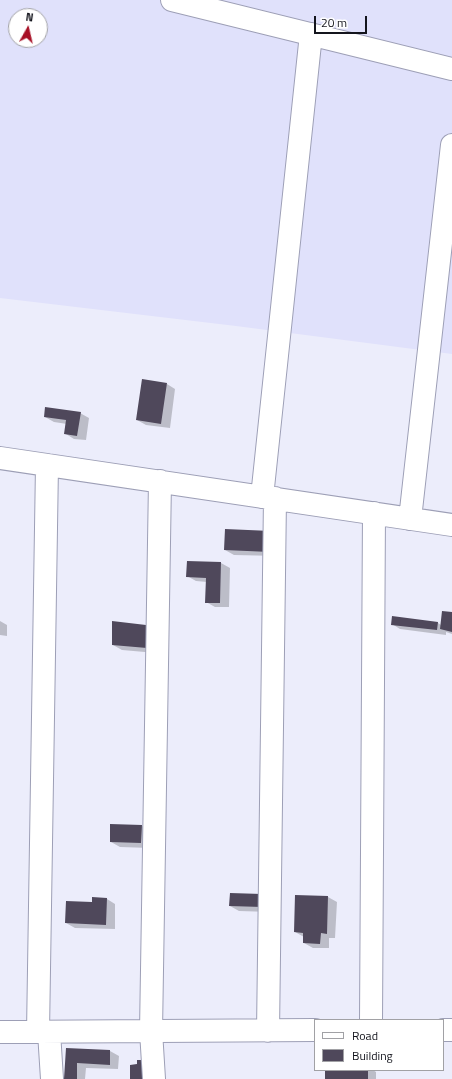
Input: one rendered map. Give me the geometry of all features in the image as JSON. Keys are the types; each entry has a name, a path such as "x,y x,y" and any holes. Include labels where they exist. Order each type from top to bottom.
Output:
{"street":[{"path":"172,0 452,68"},
{"path":"268,1030 269,498 311,34"},
{"path":"410,519 452,145"},
{"path":"0,458 452,525"},
{"path":"47,465 43,1032 52,1079"},
{"path":"154,1079 151,1031 160,481"},
{"path":"372,1019 374,513"},
{"path":"0,1032 314,1030"}],"shaded area":[{"path":"0,0 452,0 452,354 236,326 0,298"}],"building":[{"path":"142,379 167,383 161,424 136,420"},
{"path":"45,407 81,412 77,436 64,434 66,420 44,417"},
{"path":"225,529 271,531 270,552 224,550"},
{"path":"187,561 221,562 220,603 205,603 206,578 186,577"},
{"path":"442,611 452,612 452,632 440,629"},
{"path":"392,616 438,622 437,630 391,625"},
{"path":"112,621 146,625 147,648 112,645"},
{"path":"110,824 142,825 141,843 110,842"},
{"path":"230,893 262,894 262,907 229,906"},
{"path":"295,895 328,896 327,934 321,933 320,944 303,943 303,933 294,932"},
{"path":"92,897 107,898 106,925 65,923 66,901 92,902"},
{"path":"66,1048 110,1050 110,1065 77,1063 77,1079 64,1079"},
{"path":"137,1060 146,1060 147,1079 130,1079 130,1065 137,1064"},
{"path":"325,1071 368,1071 368,1079 325,1079"}]}
